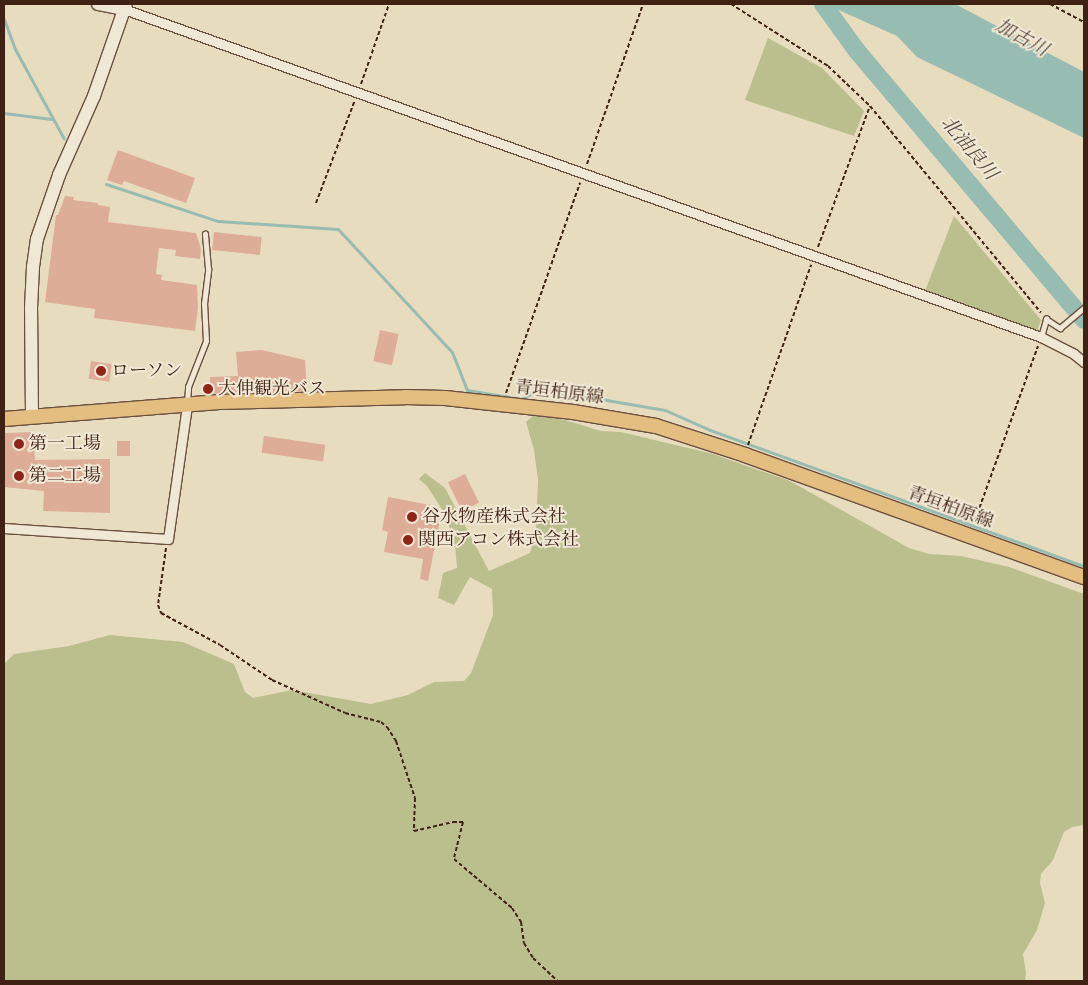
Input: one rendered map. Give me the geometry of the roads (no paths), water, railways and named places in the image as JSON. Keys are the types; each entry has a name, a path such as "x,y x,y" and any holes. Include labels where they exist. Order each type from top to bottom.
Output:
{"main road":[{"name":"青垣柏原線","path":"4,419 219,402 405,397 445,398 573,412 656,426 746,454 1084,577"}],"street":[{"path":"98,4 125,6 357,94 814,258 1041,337 1074,354 1084,362"},
{"path":"32,417 31,308 33,267 37,239 59,175 94,96 125,6"},
{"path":"4,528 168,539 187,406"}],"lane":[{"path":"187,406 188,387 206,341 204,304 208,269 205,234"},
{"path":"1041,337 1046,319 1060,328 1084,308"}],"water":[{"name":"加古川","path":"825,4 955,4 1084,72 1084,138 917,57 897,36"}],"waterway":[{"name":"北油良川","path":"823,4 857,51 1084,320"},
{"path":"4,19 15,49 64,139"},
{"path":"4,113 52,119"},
{"path":"106,184 218,221 338,229 452,352 467,390 521,399 535,392 583,396 665,410 710,430 1084,566"}],"place":[{"name":"ローソン","path":"101,371"},
{"name":"大伸観光バス","path":"208,389"},
{"name":"第一工場","path":"19,444"},
{"name":"第二工場","path":"19,476"},
{"name":"谷水物産株式会社","path":"412,517"},
{"name":"関西アコン株式会社","path":"408,540"}]}
